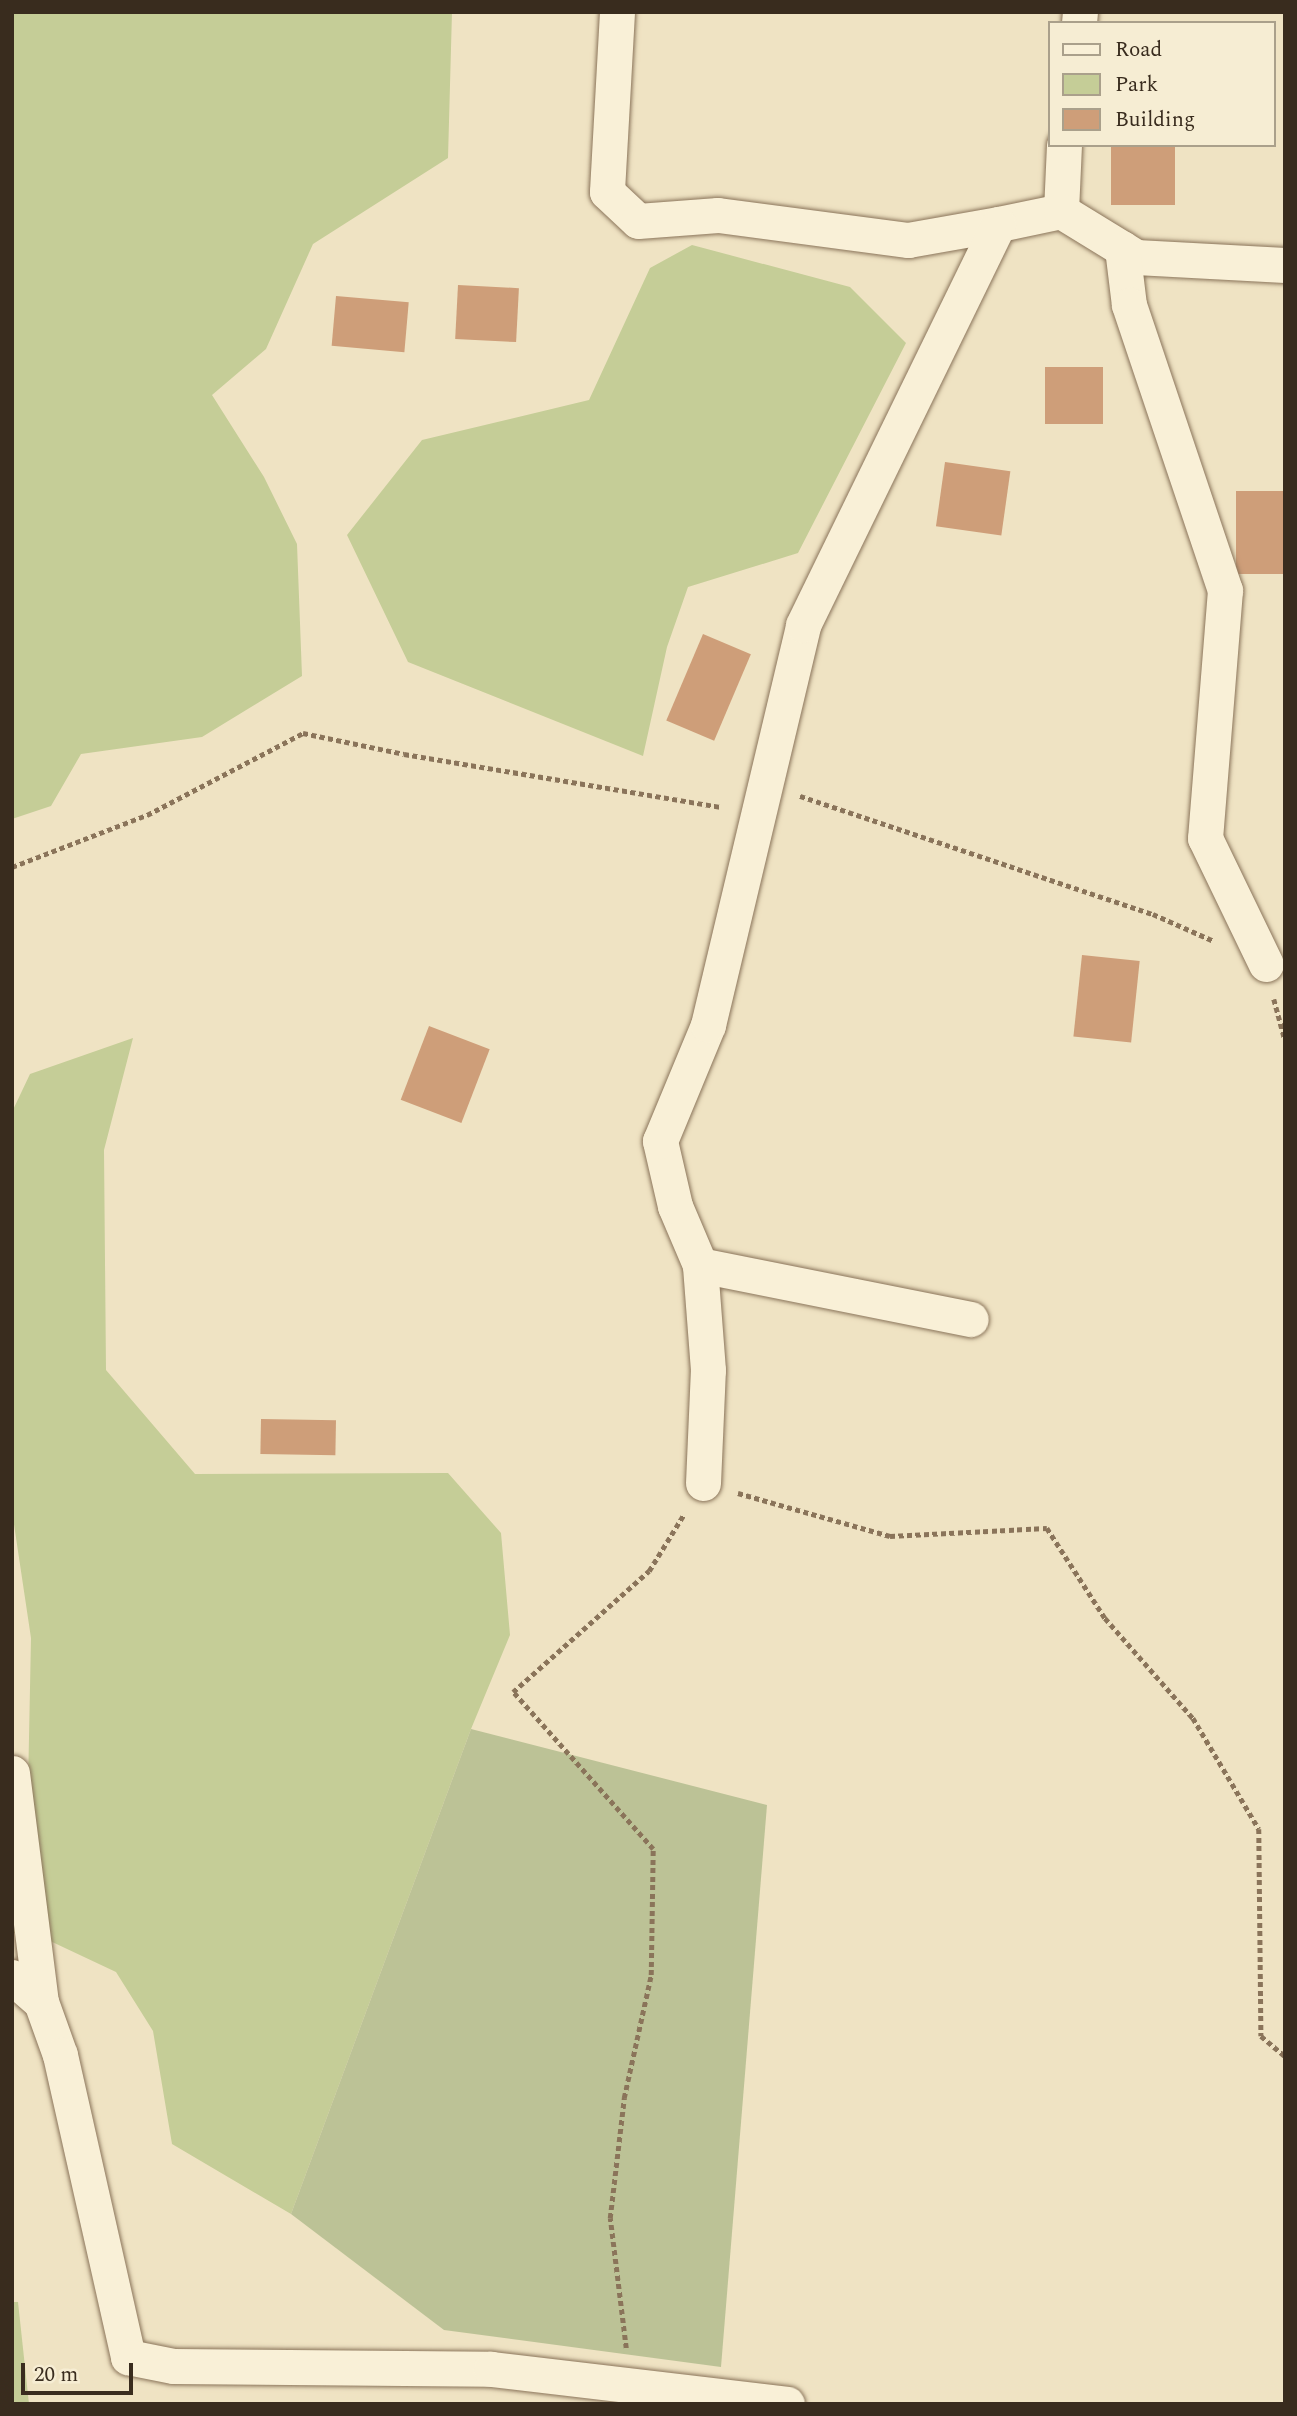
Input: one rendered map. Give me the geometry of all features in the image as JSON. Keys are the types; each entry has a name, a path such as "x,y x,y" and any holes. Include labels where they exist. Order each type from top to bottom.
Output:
{"street":[{"path":"617,12 607,191 638,221 718,215 908,240 999,225 1061,211 1136,257 1285,265"},
{"path":"1061,211 1064,147"},
{"path":"703,1483 708,1370 700,1265 675,1206 660,1141 708,1024 803,625 999,225"},
{"path":"1122,248 1129,305 1225,590 1205,838 1266,964"},
{"path":"700,1265 971,1319"},
{"path":"12,1773 41,2002 60,2055 128,2357 173,2366 491,2369 787,2404"},
{"path":"12,1977 41,2002"}],"path":[{"path":"12,867 147,815 303,733 404,754 758,813 803,795 1153,914 1266,964"},
{"path":"631,2384 610,2218 624,2098 651,1975 653,1849 513,1692 649,1571 703,1483 890,1536 1048,1528 1105,1618 1193,1718 1259,1829 1261,2036 1285,2056"}],"green space":[{"path":"12,12 452,12 448,158 313,244 266,349 212,395 264,477 297,544 302,676 202,737 81,754 51,806 12,819"},
{"path":"692,245 850,287 906,343 798,553 688,587 667,647 643,756 408,662 347,535 422,440 589,400 650,268"},
{"path":"133,1038 104,1150 106,1370 195,1474 448,1473 501,1533 510,1635 471,1729 291,2214 172,2144 153,2031 116,1972 31,1932 12,1933 12,1794 28,1787 31,1638 12,1511 12,1112 30,1074"},
{"path":"471,1729 767,1805 721,2367 444,2330 291,2214"},
{"path":"12,2302 18,2302 29,2404 12,2404"}],"building":[{"path":"1111,147 1175,147 1175,205 1111,205"},
{"path":"458,285 519,288 516,342 455,339"},
{"path":"336,296 409,302 404,352 332,346"},
{"path":"1045,367 1103,367 1103,424 1045,424"},
{"path":"945,462 1010,471 1001,536 936,526"},
{"path":"1236,491 1285,491 1285,574 1236,574"},
{"path":"703,634 751,654 714,741 666,721"},
{"path":"1082,955 1140,961 1131,1043 1073,1037"},
{"path":"429,1026 490,1049 461,1123 401,1100"},
{"path":"261,1419 336,1420 335,1455 260,1454"}]}
